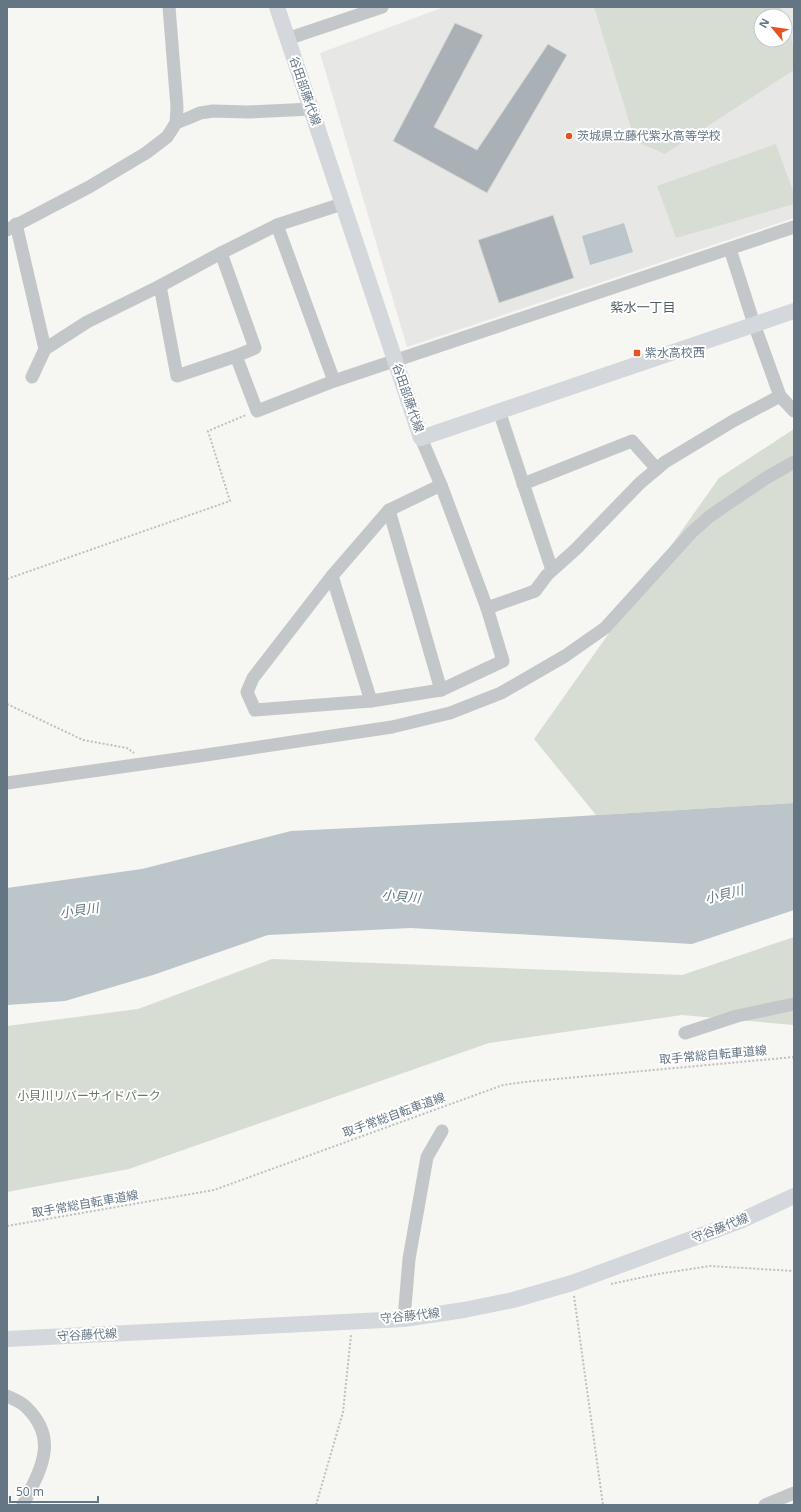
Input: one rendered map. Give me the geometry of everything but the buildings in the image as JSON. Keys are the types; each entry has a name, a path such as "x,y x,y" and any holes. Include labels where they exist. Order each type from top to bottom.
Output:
{"main road":[{"name":"谷田部藤代線","path":"277,7 421,438 794,311"},
{"name":"守谷藤代線","path":"7,1339 404,1319 464,1310 513,1300 572,1284 740,1221 794,1196"}],"street":[{"path":"169,7 177,107 176,124"},
{"path":"288,39 382,7"},
{"path":"45,349 12,227 90,187 146,153 167,137 176,124 200,113 214,111 248,112 312,109"},
{"path":"32,377 45,349 87,322 277,225 342,204"},
{"path":"277,225 334,381"},
{"path":"236,356 257,411 334,381 395,360 794,227"},
{"path":"730,249 754,324 780,396 794,411"},
{"path":"160,286 177,376 255,348 221,253"},
{"path":"487,608 535,591 547,574 576,549 640,483 665,462 733,421 780,396"},
{"path":"498,411 552,570"},
{"path":"421,438 441,485 487,608 503,661 441,690 372,701 255,710 247,692 253,678 332,576 389,510 441,485"},
{"path":"523,484 632,441 657,469"},
{"path":"7,783 392,727 450,713 501,693 565,656 605,628 692,532 710,516 766,478 794,462"},
{"path":"389,510 441,690"},
{"path":"332,576 372,701"},
{"path":"684,1033 737,1016 794,1004"},
{"path":"404,1319 409,1259 427,1157 442,1131"},
{"path":"7,1396 25,1406 39,1423 44,1434 46,1446 40,1470 23,1505"},
{"path":"766,1505 794,1493"}],"path":[{"path":"7,579 230,501 208,431 257,411"},
{"path":"7,704 83,740 127,748 149,762"},
{"name":"取手常総自転車道線","path":"7,1226 214,1190 504,1085 531,1081 794,1057"},
{"path":"604,1286 658,1274 710,1266 794,1271"},
{"path":"572,1284 603,1505"},
{"path":"316,1505 343,1412 352,1321"}],"shaded area":[{"name":"茨城県立藤代紫水高等学校","path":"444,7 794,7 794,218 407,347 320,53"}],"green space":[{"path":"594,7 780,7 753,8 753,48 793,48 793,46 794,70 665,154 635,141"},
{"path":"776,144 794,194 794,204 676,238 657,186"},
{"path":"794,429 794,803 596,815 534,739 719,478"},
{"name":"小貝川リバーサイドパーク","path":"794,937 794,1025 682,1015 489,1043 129,1169 7,1192 7,1026 138,1009 272,959 682,975"}],"water":[{"path":"624,223 633,252 590,265 582,236"},
{"name":"小貝川","path":"794,803 794,910 692,944 411,928 268,935 153,975 65,1001 7,1005 7,888 142,869 291,831 517,820"}],"place":[{"name":"茨城県立藤代紫水高等学校","path":"569,136"},
{"name":"紫水高校西","path":"637,353"}],"district":[{"name":"紫水一丁目","path":"643,307"}]}
